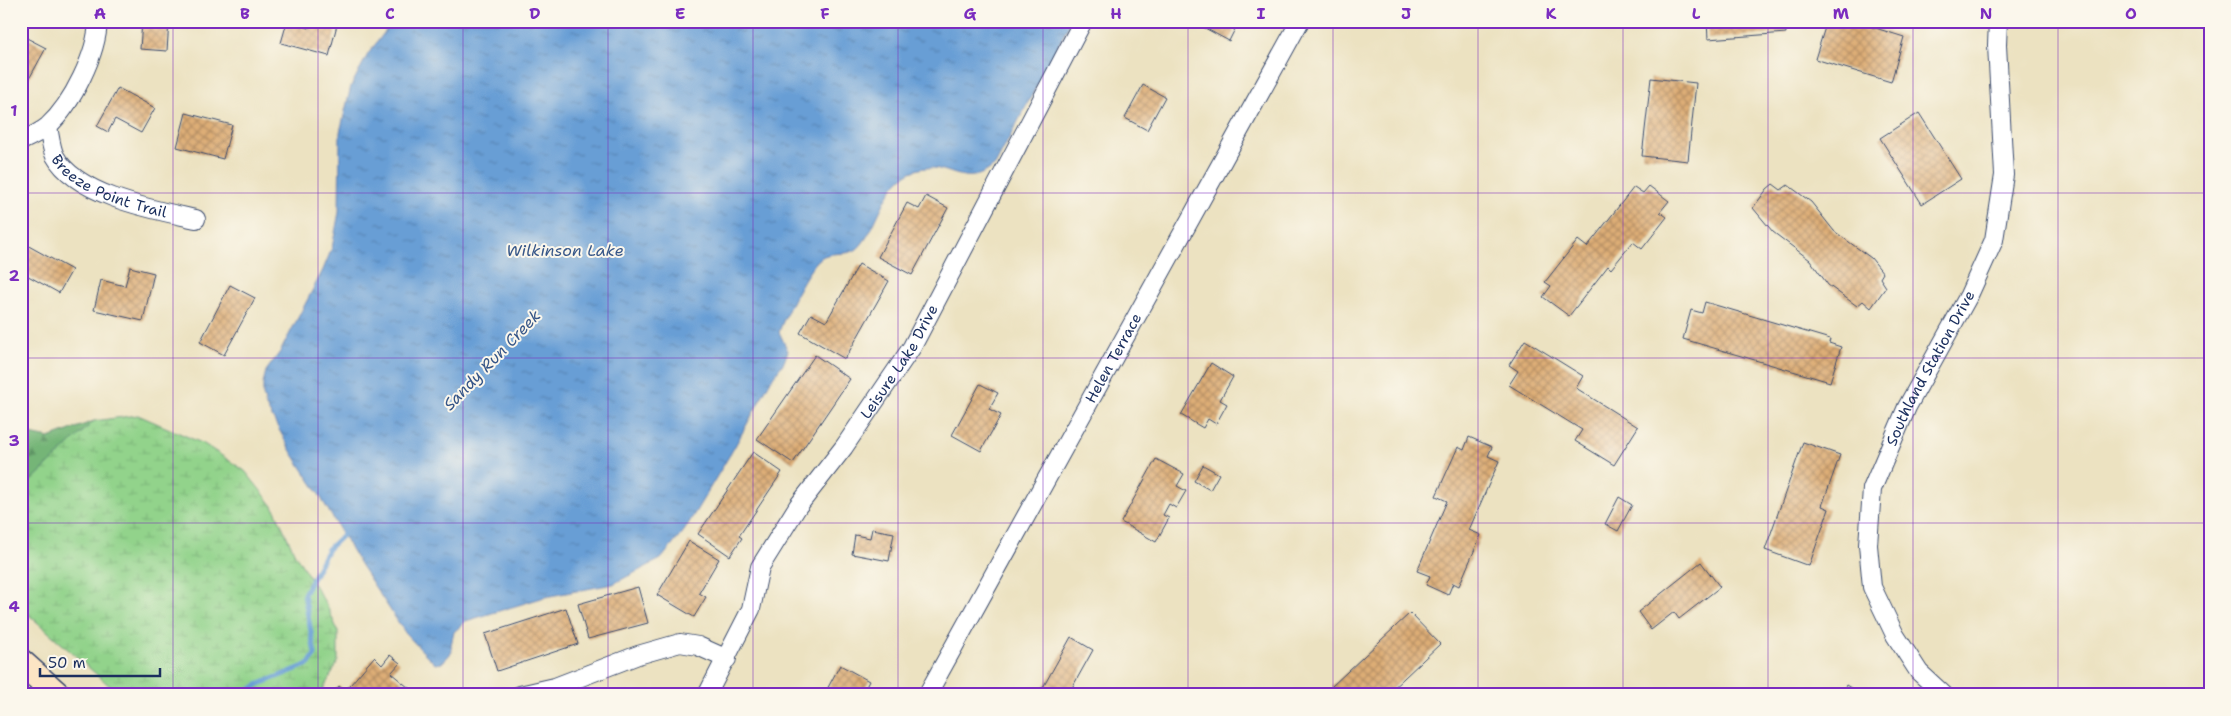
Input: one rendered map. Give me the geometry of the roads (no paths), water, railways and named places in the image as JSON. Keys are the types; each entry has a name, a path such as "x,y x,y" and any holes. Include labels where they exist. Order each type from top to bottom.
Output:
{"main road":[{"path":"21,662 58,695"}],"street":[{"path":"21,141 48,127 63,108 86,70 98,31 98,21"},
{"name":"Leisure Lake Drive","path":"707,695 751,609 760,567 798,506 844,448 912,347 1083,21"},
{"name":"Helen Terrace","path":"927,695 1300,21"},
{"name":"Southland Station Drive","path":"1944,695 1914,664 1895,636 1872,588 1868,545 1872,489 1907,407 1969,295 1994,240 2004,175 1997,45 1998,21"},
{"name":"Breeze Point Trail","path":"48,127 55,156 70,172 98,192 160,211 196,219"},
{"path":"520,695 555,687 638,655 680,644 698,646 727,659"}],"water":[{"name":"Wilkinson Lake","path":"393,21 1071,21 995,165 984,173 974,176 964,176 927,168 916,170 906,175 890,192 868,236 857,249 848,253 827,255 816,262 804,280 779,332 788,351 784,362 771,380 734,448 684,531 661,559 613,584 545,597 466,621 454,632 451,645 452,652 442,663 435,664 406,634 360,564 292,453 266,406 263,395 266,371 280,352 323,270 332,248 339,212 340,132 351,86 368,54"}],"waterway":[{"name":"Sandy Run Creek","path":"243,695 257,685 309,664 315,654 304,594 328,549 346,532"}]}
